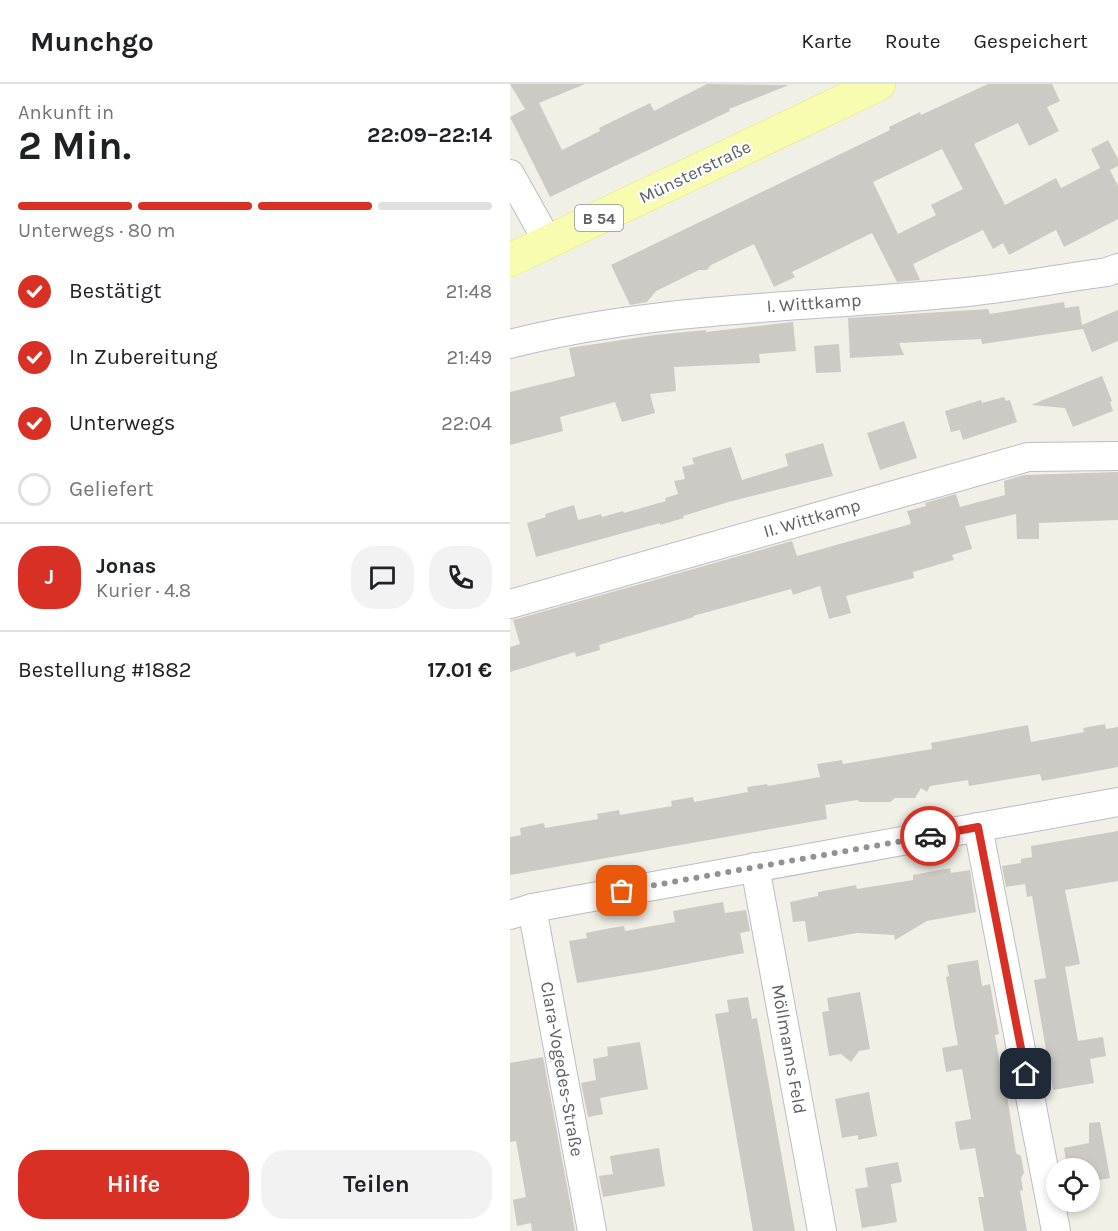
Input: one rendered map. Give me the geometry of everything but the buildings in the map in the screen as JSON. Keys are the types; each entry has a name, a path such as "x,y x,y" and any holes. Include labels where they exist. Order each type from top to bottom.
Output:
{"main road":[{"name":"Münsterstraße","path":"510,260 879,84"}],"street":[{"path":"510,174 548,242"},
{"name":"I. Wittkamp","path":"510,344 562,331 691,312 976,291 1107,272 1118,268"},
{"name":"II. Wittkamp","path":"510,604 1028,457 1118,456"},
{"path":"521,911 1118,802"},
{"path":"978,827 1056,1231"},
{"name":"Möllmanns Feld","path":"755,867 822,1231"},
{"name":"Clara-Vogedes-Straße","path":"521,911 592,1231"}],"way so far":[{"path":"622,891 930,836"}],"route":[{"path":"930,836 978,827 1026,1074"}]}
